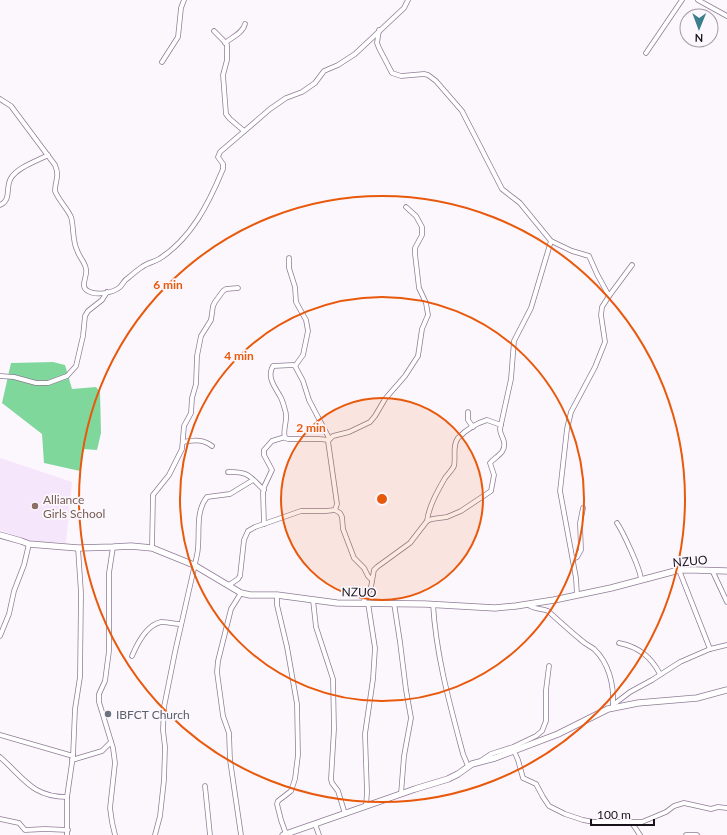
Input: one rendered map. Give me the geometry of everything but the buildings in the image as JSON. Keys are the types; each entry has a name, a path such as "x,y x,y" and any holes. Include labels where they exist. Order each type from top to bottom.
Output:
{"street":[{"path":"162,62 178,37 180,8 184,0"},
{"path":"0,98 11,106 48,155 58,171 55,191 71,218 72,233 76,250 87,271 84,285 85,288 88,292 97,294 116,290 126,279 142,267 159,259 178,244 188,232 207,206 220,176 223,164 218,157 220,152 270,109 286,98 302,92 315,83 324,71 351,57 404,8 408,0"},
{"path":"646,53 682,0"},
{"path":"698,0 727,16"},
{"path":"225,43 241,32 246,24"},
{"path":"379,30 379,48 392,73 401,76 428,75 442,86 462,111 502,188 520,203 551,241 572,251 589,256 609,296"},
{"path":"214,31 225,43 228,54 222,75 226,114 244,131"},
{"path":"0,205 8,198 9,180 14,174 48,155"},
{"path":"264,524 264,490 272,470 264,455 264,450 272,441 285,437 288,439 329,439 333,436 357,429 370,422 385,399 405,376 418,356 422,329 428,315 426,303 419,288 415,254 415,248 422,235 422,227 416,216 406,207"},
{"path":"366,806 365,734 373,679 375,648 366,604 374,570 410,542 427,521 447,517 461,511 491,491 494,475 490,463 502,453 504,448 504,441 500,432 511,379 514,341 531,308 551,241"},
{"path":"288,258 289,268 295,287 296,302 306,320 308,331 303,355 295,366"},
{"path":"577,595 573,559 560,491 567,429 572,412 603,349 605,333 601,315 602,308 632,265"},
{"path":"152,548 153,495 169,476 181,454 184,426 191,413 192,398 196,384 197,356 201,336 211,320 213,306 222,291 226,289 238,288"},
{"path":"0,376 14,377 36,383 48,383 67,376 76,366 83,336 85,316 88,311 102,300 107,292"},
{"path":"285,437 286,411 275,389 271,378 271,372 275,366 293,364 303,381 309,400 329,439 337,504 335,510"},
{"path":"468,412 468,420 473,427"},
{"path":"427,521 428,511 453,467 456,443 464,433 487,420 501,425"},
{"path":"183,442 200,440 212,446"},
{"path":"228,472 240,471 245,473 264,490"},
{"path":"155,835 160,816 164,780 164,707 199,546 199,519 204,500 206,497 230,494 253,480"},
{"path":"573,559 577,557 581,550 580,523 583,508"},
{"path":"229,585 240,576 246,535 248,531 301,511 335,510 340,513 342,517 343,529 354,558 364,568 372,580"},
{"path":"617,523 637,563 641,580"},
{"name":"NZUO","path":"0,535 29,544 78,548 113,548 131,546 152,548 194,566 241,593 250,595 277,595 338,603 433,604 495,608 577,595 679,570 727,571"},
{"path":"0,636 9,614 16,584 24,565 29,544"},
{"path":"0,819 19,823 25,830 51,829 68,833 67,797 73,758 75,710 80,676 81,593 78,548"},
{"path":"113,548 109,573 109,651 105,681 99,694 99,702 111,742 115,763 110,808 116,835"},
{"path":"679,570 710,649"},
{"path":"712,570 727,602"},
{"path":"241,593 231,609 218,661 217,672 223,716 229,733 230,760 241,835"},
{"path":"277,595 277,605 287,647 297,704 298,754 294,779 291,791 278,801 277,804 284,834 448,779 458,774 468,766 495,758 558,734 608,709 638,703 697,698 727,690"},
{"path":"313,600 315,622 333,679 334,729 331,779 338,791 345,814"},
{"path":"394,604 404,680 411,718 404,756 400,794"},
{"path":"433,604 435,634 442,675 463,754 468,766"},
{"path":"527,604 531,608 544,609 548,611 585,643 593,648 600,656 610,676 614,697 613,704"},
{"path":"132,656 138,643 155,625 161,622 181,624"},
{"path":"619,643 636,648 644,653 656,666 660,674"},
{"path":"608,709 630,692 680,662 710,649 727,645"},
{"path":"482,761 491,754 513,747 536,736 542,731 546,721 546,690 549,666"},
{"path":"0,735 73,758 102,750 111,742"},
{"path":"514,751 523,778 536,784 542,797 550,806 565,814 583,820 594,822 632,823 646,821 684,802 711,809 727,808"},
{"path":"0,757 36,791 48,795 67,797"},
{"path":"205,786 210,835"},
{"path":"632,823 640,835"},
{"path":"315,824 319,835"},
{"path":"686,835 697,835"}],"shaded area":[{"name":"Alliance Girls School","path":"0,458 72,482 66,543 30,541 0,530"}],"green space":[{"path":"53,362 65,365 72,389 96,387 100,392 101,433 97,450 83,449 80,471 44,463 42,434 2,403 11,363"}],"place":[{"name":"Alliance Girls School","path":"35,506"},
{"name":"IBFCT Church","path":"108,714"}]}
